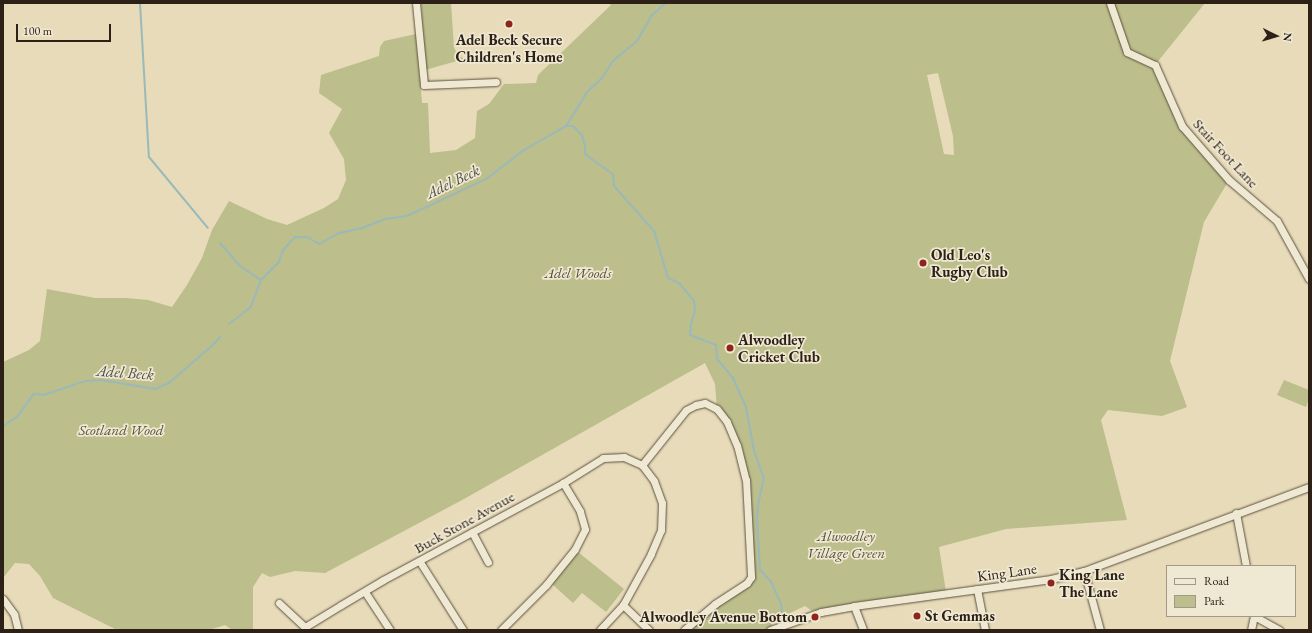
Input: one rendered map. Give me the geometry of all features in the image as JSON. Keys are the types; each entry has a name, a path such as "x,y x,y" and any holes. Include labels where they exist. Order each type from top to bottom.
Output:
{"street":[{"path":"416,3 424,85 496,82"},
{"name":"Stair Foot Lane","path":"1110,3 1127,52 1155,65 1182,126 1229,180 1277,220 1309,279"},
{"path":"600,630 623,605 651,554 661,530 662,503 654,481 642,465 686,410 696,405 705,403 717,409 727,422 737,445 746,480 751,577 747,584 715,604 684,630"},
{"name":"Buck Stone Avenue","path":"305,629 365,592 563,483 603,458 624,457 642,465"},
{"path":"501,630 546,585 575,549 585,529 580,511 563,483"},
{"name":"King Lane","path":"770,630 821,612 1051,578 1084,570 1309,487"},
{"path":"1236,513 1246,565"},
{"path":"472,532 488,562"},
{"path":"420,562 463,630"},
{"path":"1084,570 1100,630"},
{"path":"977,589 985,630"},
{"path":"365,592 390,630"},
{"path":"3,599 14,614 18,630"},
{"path":"279,603 305,629"},
{"path":"623,605 649,630"},
{"path":"854,606 863,630"},
{"path":"1251,630 1254,617"},
{"path":"1256,617 1278,630"}],"green space":[{"path":"421,3 451,3 454,48 458,55 464,59 425,70"},
{"path":"609,3 1205,3 1155,65 1182,126 1229,180 1204,222 1170,361 1187,407 1162,416 1108,410 1101,420 1127,520 1006,529 939,547 946,592 887,598 812,611 805,606 773,621 770,630 684,630 751,577 746,480 737,445 717,409 715,384 705,363 464,499 325,573 295,571 270,577 262,573 253,587 253,630 232,630 225,625 209,630 117,630 53,598 40,576 29,564 15,563 3,578 3,362 29,350 40,341 47,289 95,298 148,300 172,307 187,285 202,258 212,230 229,201 267,219 287,225 324,208 338,199 346,180 344,159 329,133 342,109 319,93 321,75 379,56 380,47 384,41 416,34 422,103 428,103 430,153 456,150 475,138 477,111 489,104 504,84 536,83 538,75 611,5","holes":["938,73 953,136 954,155 944,154 927,75"]},
{"path":"1284,380 1309,390 1309,399 1306,407 1277,395"},
{"path":"578,552 624,589 606,612 582,593 573,603 552,584"}],"waterway":[{"path":"140,3 149,157 208,228"},
{"name":"Adel Beck","path":"229,324 251,307 261,280 279,262 283,250 295,237 307,237 319,244 339,233 362,228 385,219 407,216 486,179 524,150 566,126 587,92 602,78 613,61 637,41 652,15 666,3"},
{"path":"566,126 573,126 582,135 585,146 585,154 613,174 614,186 654,231 668,278 679,283 694,301 695,311 691,323 690,335 716,345 717,359 733,378 746,407 754,451 764,478 758,505 757,520 760,570 771,582 781,603 782,612"},
{"path":"220,243 240,266 261,280"},
{"name":"Adel Beck","path":"3,426 17,417 34,394 44,395 85,381 101,380 155,389 169,383 220,337"}],"place":[{"name":"Adel Beck Secure Children's Home","path":"509,24"},
{"name":"Old Leo's Rugby Club","path":"923,263"},
{"name":"Alwoodley Cricket Club","path":"730,348"},
{"name":"King Lane The Lane","path":"1051,583"},
{"name":"St Gemmas","path":"917,616"},
{"name":"Alwoodley Avenue Bottom","path":"815,617"}],"park label":[{"name":"Adel Woods","path":"578,273"},
{"name":"Scotland Wood","path":"121,430"},
{"name":"Alwoodley Village Green","path":"846,544"}]}
